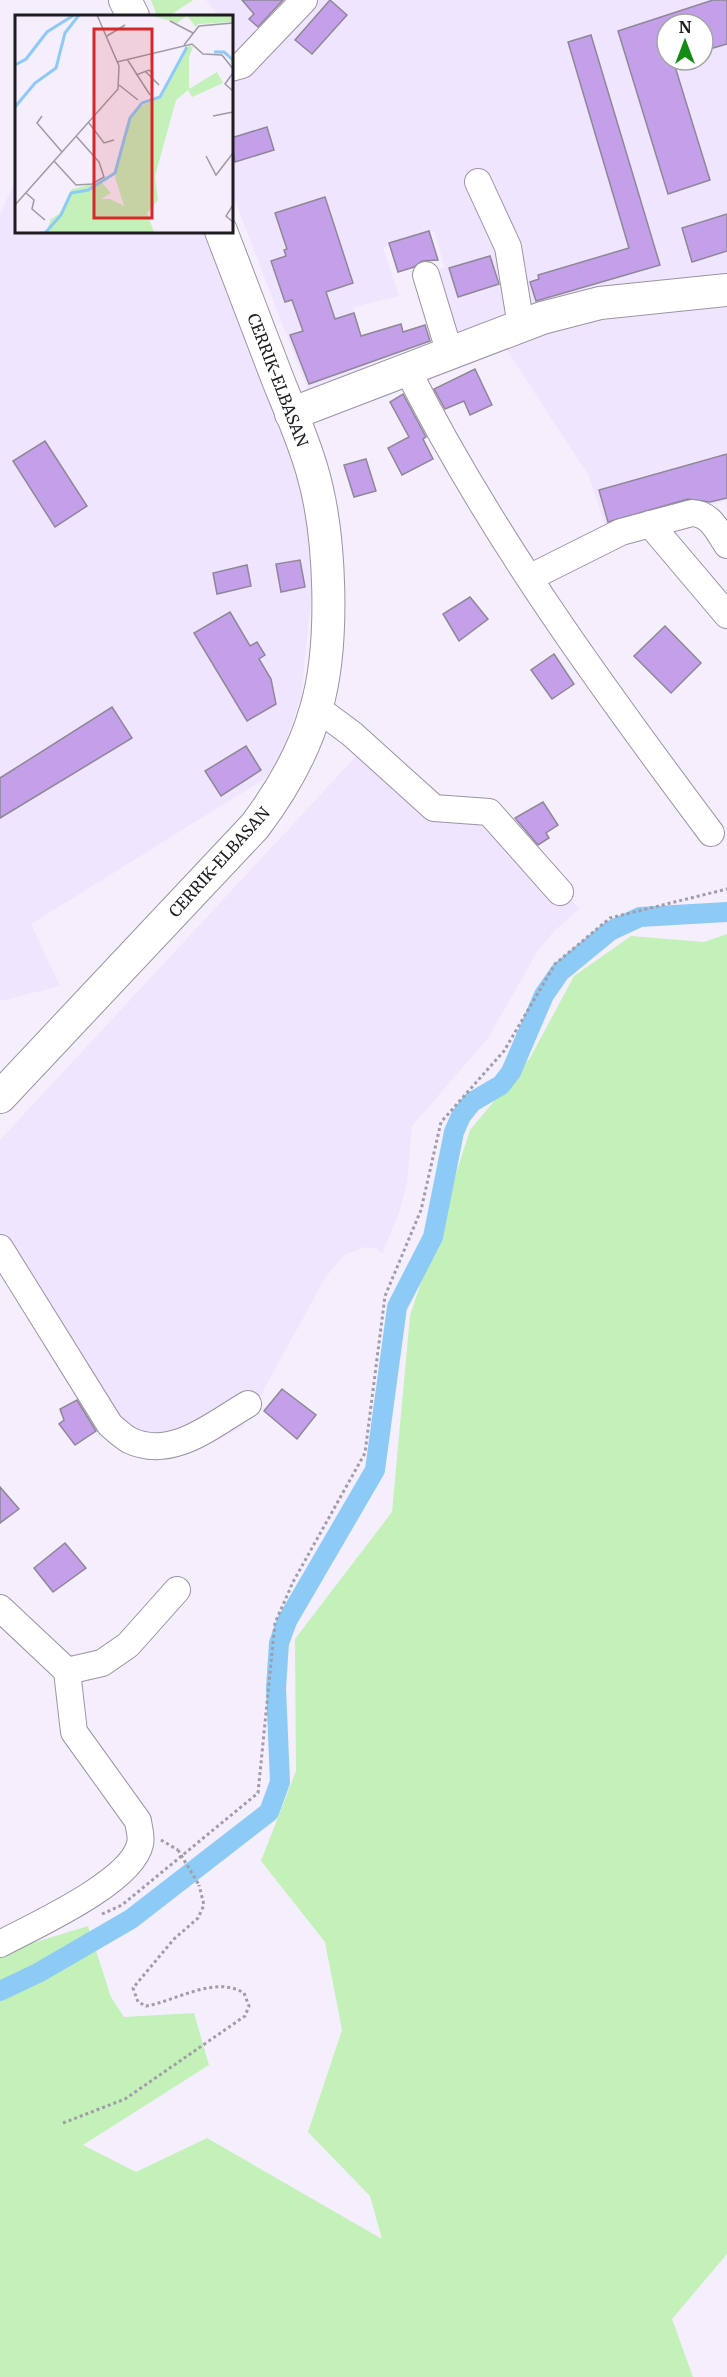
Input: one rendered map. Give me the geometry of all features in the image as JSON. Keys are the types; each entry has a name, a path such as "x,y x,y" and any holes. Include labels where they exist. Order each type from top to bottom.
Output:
{"main road":[{"path":"125,0 132,15"},
{"name":"CERRIK-ELBASAN","path":"0,1097 255,826 283,789 317,708 325,640 327,552 312,470 221,232"},
{"path":"291,414 521,327 600,303 727,290"}],"street":[{"path":"232,68 242,64 304,0"},
{"path":"478,182 508,247 521,327"},
{"path":"426,275 450,354"},
{"path":"407,369 443,440 531,578 612,700 711,833"},
{"path":"531,578 613,536 650,524 700,514 710,520 727,545"},
{"path":"650,524 727,615"},
{"path":"317,708 352,734 434,808 489,812 560,892"},
{"path":"0,1248 110,1425 129,1440 162,1446 183,1442 248,1404"},
{"path":"67,1671 102,1663 128,1645 177,1590"},
{"path":"0,1608 67,1671 74,1732 138,1821 140,1846 110,1883 0,1944"}],"path":[{"path":"102,1915 122,1905 258,1793 275,1623 293,1582 365,1453 385,1296 421,1210 441,1122 504,1051 555,964 610,918 727,890"},
{"path":"63,2123 125,2099 245,2016 249,2006 244,1993 235,1987 220,1986 146,2006 138,2002 133,1988 174,1939 198,1918 204,1905 199,1885 178,1850"}],"shaded area":[{"path":"206,0 727,0 727,280 457,341 436,270 445,268 434,231 383,248 399,296 353,307 370,369 308,391 232,193 232,15 218,15"},
{"path":"15,180 15,232 206,232 297,477 313,546 312,592 301,695 281,758 264,779 31,924 60,986 0,1001 0,215"},
{"path":"727,307 727,500 608,535 589,476 506,349 550,332 596,321"},
{"path":"373,738 427,791 450,803 487,806 579,909 553,932 537,952 488,1038 412,1126 407,1182 399,1213 382,1254 376,1248 365,1247 344,1255 325,1278 243,1427 199,1450 162,1451 117,1428 0,1244 0,1140"}],"green space":[{"path":"151,0 193,0 170,15 157,15"},
{"path":"727,934 727,2254 672,2319 693,2377 0,2377 0,1953 88,1926 111,1997 124,2017 194,2013 209,2065 83,2145 136,2172 207,2138 382,2239 370,2196 308,2132 342,2030 325,1942 261,1861 296,1771 295,1639 392,1512 410,1316 470,1130 530,1058 574,976 631,936 704,942"}],"building":[{"path":"242,0 283,0 258,27 249,19 254,14"},
{"path":"330,0 347,15 312,54 295,40"},
{"path":"713,0 727,0 727,44 715,48 715,12 676,12"},
{"path":"655,19 655,72 677,72 710,180 668,194 618,31"},
{"path":"591,35 660,265 536,301 530,282 539,279 538,275 629,248 568,42"},
{"path":"267,127 274,150 235,162 232,138"},
{"path":"325,197 353,283 326,292 335,319 354,313 361,336 401,324 403,332 425,325 430,341 309,384 290,335 303,331 292,300 285,302 271,261 286,256 284,250 287,249 275,213"},
{"path":"727,214 727,251 692,262 682,228"},
{"path":"429,231 438,260 422,261 414,267 398,272 389,243"},
{"path":"490,256 499,284 458,297 449,268"},
{"path":"475,369 492,405 470,415 464,401 445,409 434,389"},
{"path":"403,394 426,437 423,439 433,459 402,475 388,448 409,437 390,402"},
{"path":"45,441 87,506 55,527 13,461"},
{"path":"727,454 727,498 710,502 688,499 608,522 599,490"},
{"path":"366,459 376,491 354,497 344,465"},
{"path":"300,560 305,587 281,592 276,564"},
{"path":"247,565 251,586 217,594 213,573"},
{"path":"470,597 488,619 459,641 443,614"},
{"path":"230,612 250,646 257,642 265,655 259,659 271,679 276,704 247,721 194,633"},
{"path":"665,626 701,663 671,693 634,656"},
{"path":"554,654 574,684 552,699 531,670"},
{"path":"112,707 132,738 0,818 0,778"},
{"path":"246,746 261,770 221,796 205,771"},
{"path":"543,802 558,825 546,833 549,838 538,845 515,818"},
{"path":"282,1389 316,1415 297,1439 264,1411"},
{"path":"77,1400 96,1431 75,1445 59,1424 64,1420 60,1409"},
{"path":"0,1487 19,1509 0,1523"},
{"path":"65,1543 86,1568 53,1592 34,1568"}],"waterway":[{"path":"0,1991 38,1973 131,1919 269,1812 280,1782 276,1688 279,1643 287,1621 375,1470 397,1307 433,1237 454,1132 461,1116 472,1102 501,1085 511,1072 544,995 560,972 610,931 640,917 727,912"}]}
